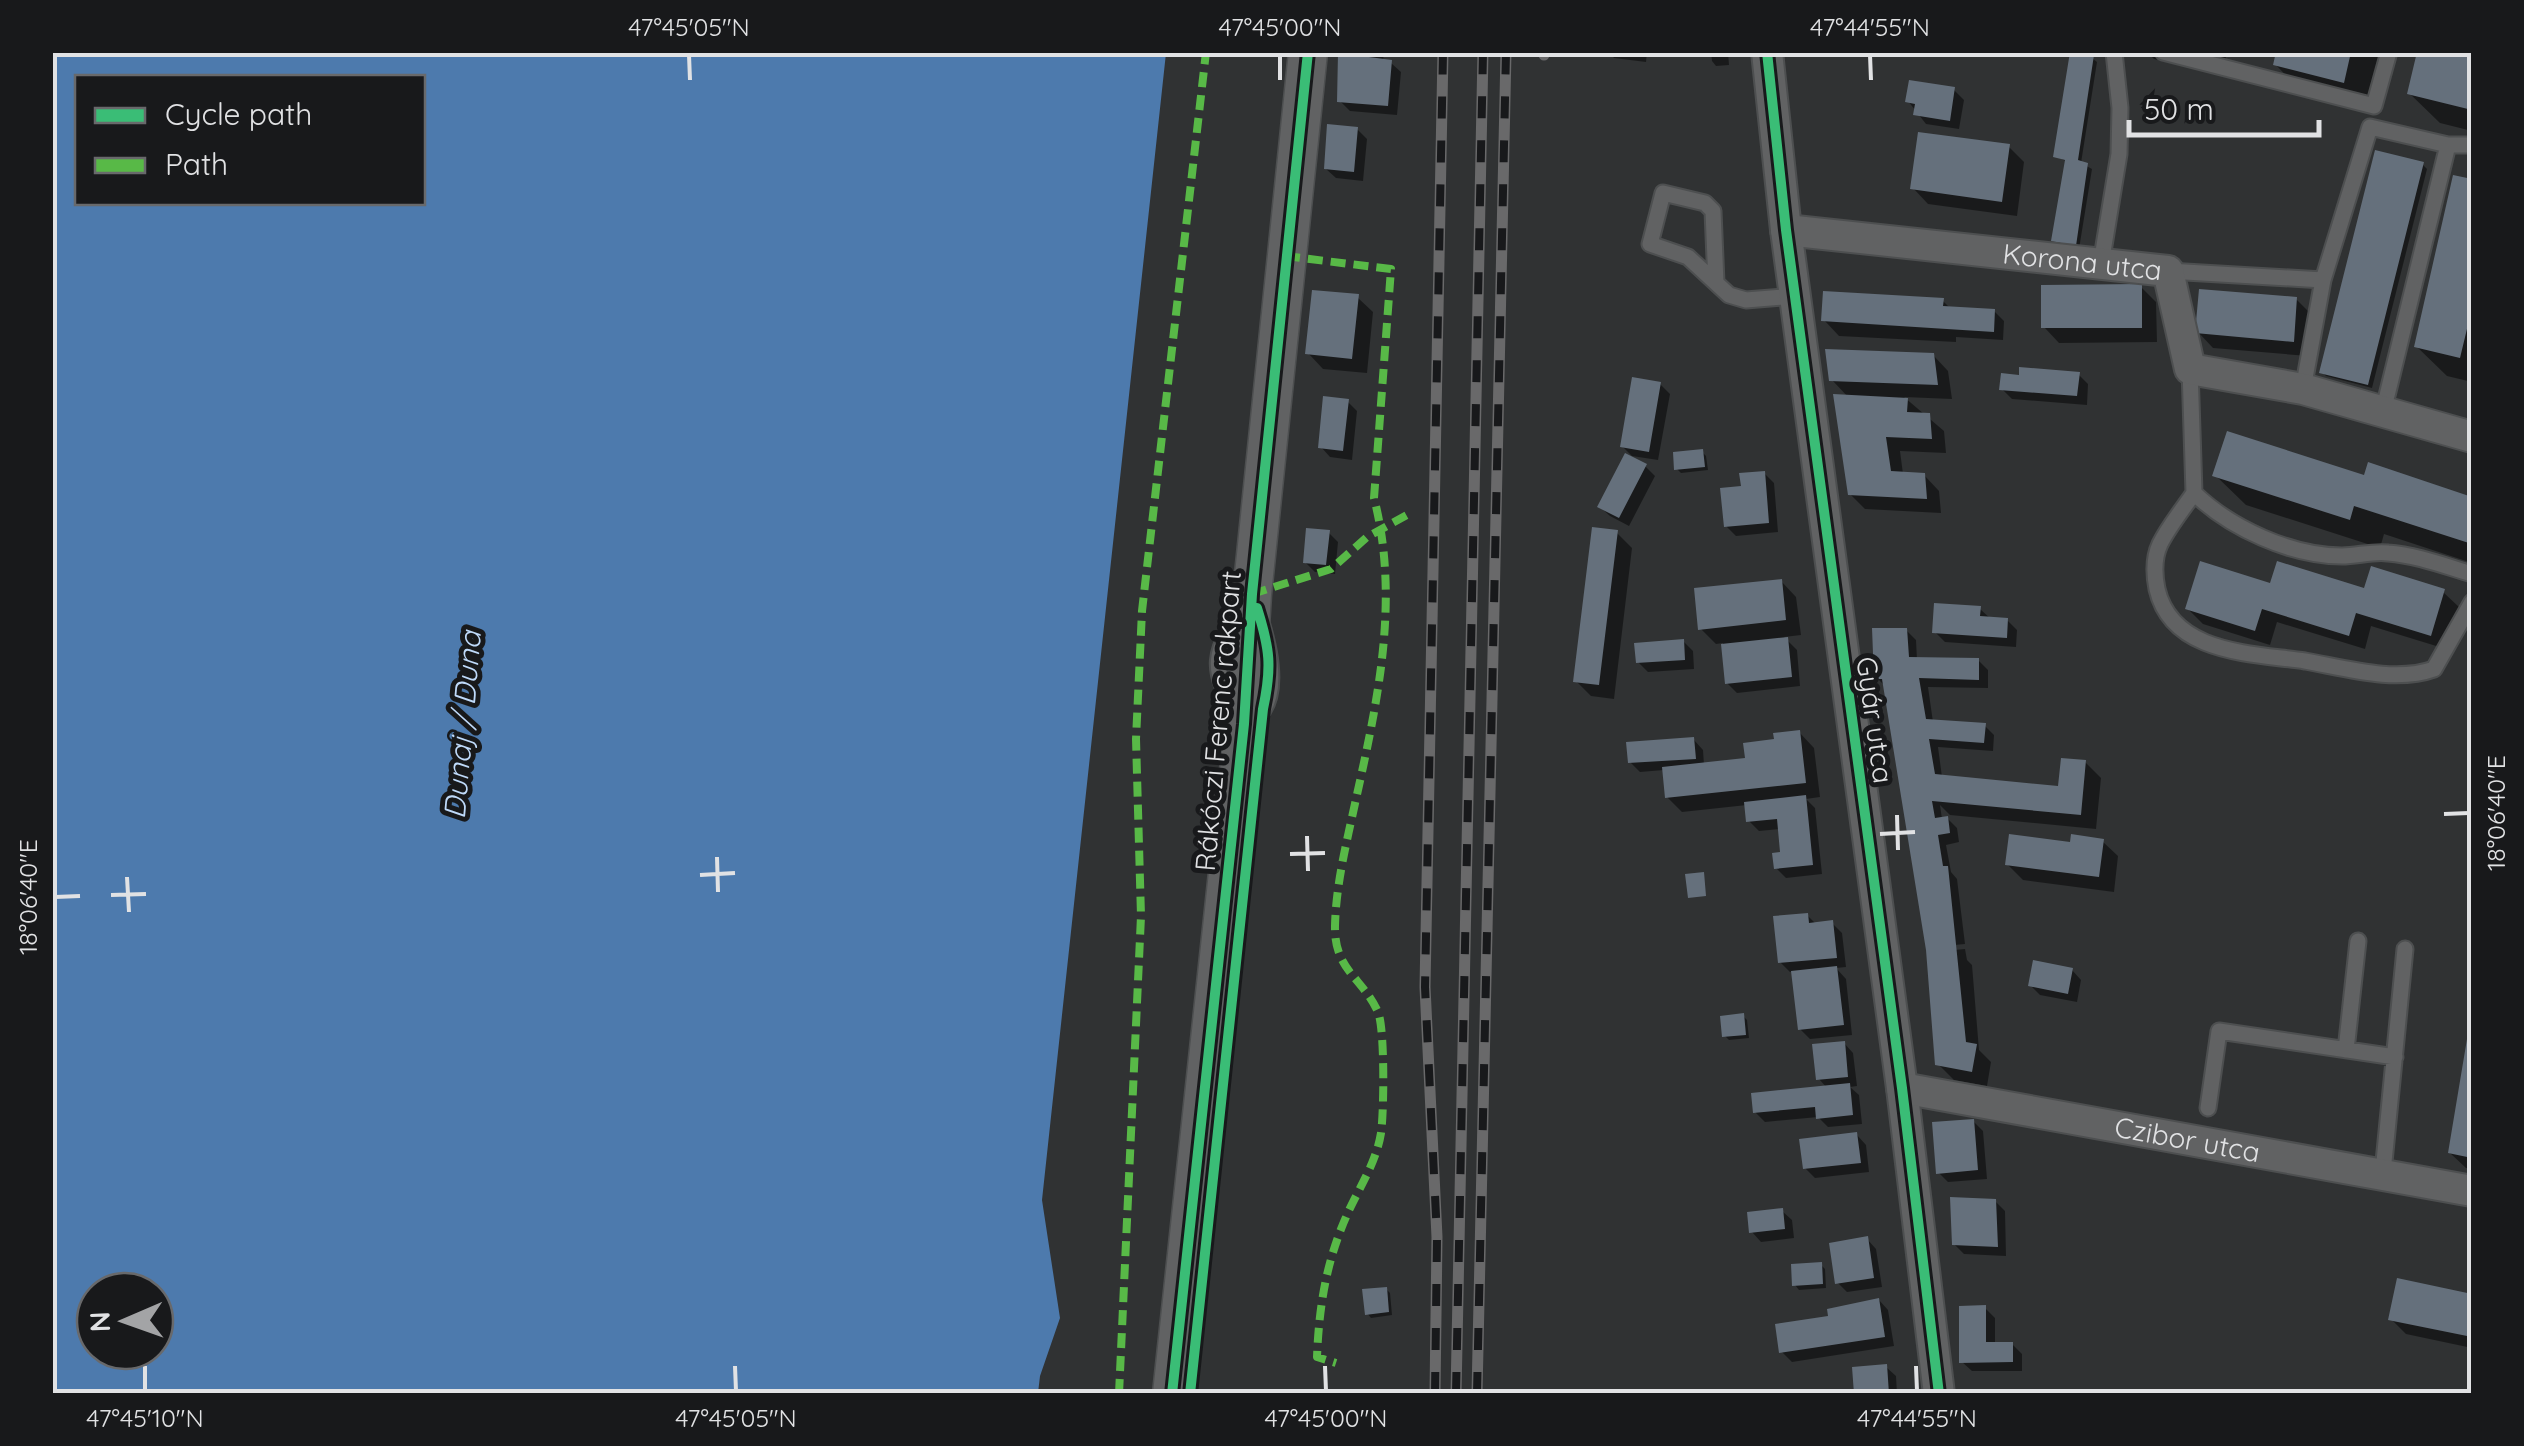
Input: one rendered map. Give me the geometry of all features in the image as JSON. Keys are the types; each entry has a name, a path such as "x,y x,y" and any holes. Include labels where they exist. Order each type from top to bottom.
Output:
{"street":[{"name":"Rákóczi Ferenc rakpart","path":"1172,1394 1244,724 1252,594 1308,52"},
{"name":"Gyár utca","path":"1767,52 1786,230 1902,1088 1939,1394"},
{"name":"Korona utca","path":"1786,230 2168,271 2190,369"},
{"path":"2190,369 2304,389 2472,437"},
{"name":"Czibor utca","path":"1902,1088 2384,1172 2472,1191"}],"lane":[{"path":"2100,264 2119,154 2120,108 2114,52"},
{"path":"2163,52 2374,106"},
{"path":"2304,389 2323,280 2389,52"},
{"path":"2370,127 2448,145 2472,145"},
{"path":"2383,412 2448,145"},
{"path":"1716,283 1713,211 1705,204 1663,192 1650,244 1688,258 1729,295 1746,300 1795,296"},
{"path":"2168,271 2323,280"},
{"path":"2190,369 2194,492 2161,542 2154,574 2176,628 2200,642 2254,654 2408,675 2434,668 2472,602"},
{"path":"2194,492 2210,508 2248,530 2296,548 2340,556 2402,554 2472,574"},
{"path":"2346,1050 2358,941"},
{"path":"2384,1172 2405,949"},
{"path":"2208,1108 2219,1031 2395,1057"}],"water":[{"name":"Dunaj / Duna","path":"52,53 1166,53 1042,1200 1060,1318 1038,1393 53,1393"}],"building":[{"path":"2070,52 2094,55 2078,160 2088,163 2076,246 2051,241 2065,160 2053,157"},
{"path":"2276,52 2351,52 2344,83 2273,65"},
{"path":"2417,52 2472,52 2472,110 2407,94"},
{"path":"1338,53 1392,60 1388,106 1337,102"},
{"path":"1909,80 1955,87 1950,121 1913,115 1915,104 1905,102"},
{"path":"1327,124 1358,127 1354,172 1324,169"},
{"path":"1918,132 2010,144 2002,202 1910,189"},
{"path":"2375,150 2424,162 2368,385 2319,373"},
{"path":"2453,175 2472,179 2472,308 2460,358 2414,347"},
{"path":"2142,284 2142,328 2041,328 2041,285"},
{"path":"2199,289 2297,297 2294,342 2195,333"},
{"path":"1312,290 1359,294 1352,359 1305,354"},
{"path":"1823,291 1944,298 1943,306 1995,309 1994,332 1821,321"},
{"path":"1825,349 1934,353 1938,385 1829,381"},
{"path":"2019,367 2080,372 2077,396 1999,390 2001,373 2019,375"},
{"path":"1632,377 1661,382 1649,452 1620,447"},
{"path":"1833,394 1908,398 1907,412 1930,413 1932,439 1886,437 1891,471 1925,473 1927,499 1848,495"},
{"path":"1323,396 1349,399 1343,451 1318,448"},
{"path":"2227,431 2364,475 2368,462 2472,497 2472,544 2354,506 2350,520 2212,476"},
{"path":"1703,449 1705,467 1674,470 1673,452"},
{"path":"1625,453 1647,464 1619,518 1597,507"},
{"path":"1765,471 1769,523 1724,527 1720,488 1741,486 1739,473"},
{"path":"1592,527 1618,530 1599,685 1573,682"},
{"path":"1306,528 1330,530 1326,565 1303,563"},
{"path":"2200,561 2270,583 2277,561 2364,588 2371,566 2445,589 2431,636 2356,613 2349,636 2262,609 2255,631 2185,609"},
{"path":"1782,579 1786,620 1698,630 1694,588"},
{"path":"1934,603 1981,606 1980,616 2008,618 2007,638 1932,633"},
{"path":"1872,628 1907,628 1909,657 1979,658 1979,680 1919,678 1926,719 1986,723 1984,743 1929,739 1935,774 2058,786 2061,758 2086,760 2081,815 1932,801 1935,818 1948,816 1950,833 1938,835 1943,866 1948,866 1966,1042 1977,1044 1972,1072 1935,1065 1926,950 1882,679 1874,679"},
{"path":"1788,637 1792,677 1725,684 1721,644"},
{"path":"1684,639 1685,660 1636,663 1634,643"},
{"path":"1800,730 1806,783 1665,798 1662,767 1745,758 1743,743 1774,739 1773,733"},
{"path":"1694,737 1696,759 1628,763 1626,742"},
{"path":"1806,795 1813,865 1774,869 1772,853 1780,852 1777,819 1746,822 1744,802"},
{"path":"2009,834 2070,842 2071,834 2104,839 2099,877 2005,865"},
{"path":"1704,872 1706,896 1688,898 1685,874"},
{"path":"1808,913 1809,923 1833,920 1837,958 1778,963 1773,916"},
{"path":"2033,960 2073,968 2068,994 2028,986"},
{"path":"1837,966 1844,1025 1798,1030 1791,971"},
{"path":"1744,1013 1746,1035 1722,1037 1720,1016"},
{"path":"2472,1027 2472,1158 2448,1153"},
{"path":"1845,1041 1848,1077 1816,1080 1812,1044"},
{"path":"1850,1083 1853,1115 1816,1119 1815,1107 1753,1113 1751,1093"},
{"path":"1974,1119 1978,1170 1936,1174 1932,1122"},
{"path":"1857,1132 1861,1163 1803,1169 1799,1139"},
{"path":"1950,1197 1996,1199 1998,1247 1952,1245"},
{"path":"1783,1208 1785,1229 1749,1233 1747,1212"},
{"path":"1868,1236 1874,1278 1835,1284 1829,1243"},
{"path":"1822,1262 1823,1284 1792,1286 1791,1264"},
{"path":"2397,1278 2472,1294 2472,1337 2388,1320"},
{"path":"1387,1287 1389,1312 1365,1315 1362,1289"},
{"path":"1879,1298 1885,1337 1779,1353 1775,1324 1828,1316 1827,1309"},
{"path":"1986,1305 1986,1342 2013,1342 2013,1362 1959,1363 1959,1306"},
{"path":"1887,1364 1889,1394 1854,1394 1852,1367"}],"railway":[{"path":"1435,1394 1437,1237 1425,987 1443,52"},
{"path":"1456,1394 1483,52"},
{"path":"1477,1394 1506,52"}],"marked path":[{"path":"1119,1394 1141,916 1136,739 1142,611 1206,52"},
{"path":"1285,256 1391,269 1374,498 1385,574 1383,649 1372,724 1340,878 1335,926 1339,953 1378,1012 1383,1108 1375,1155 1339,1234 1325,1285 1317,1357 1336,1363"},
{"path":"1252,594 1331,569 1367,537 1407,515"}],"cycle path":[{"path":"1172,1394 1244,724 1252,594 1308,52"},
{"path":"1767,52 1786,230 1902,1088 1939,1394"},
{"path":"1190,1394 1268,681 1267,647 1257,608"}]}
